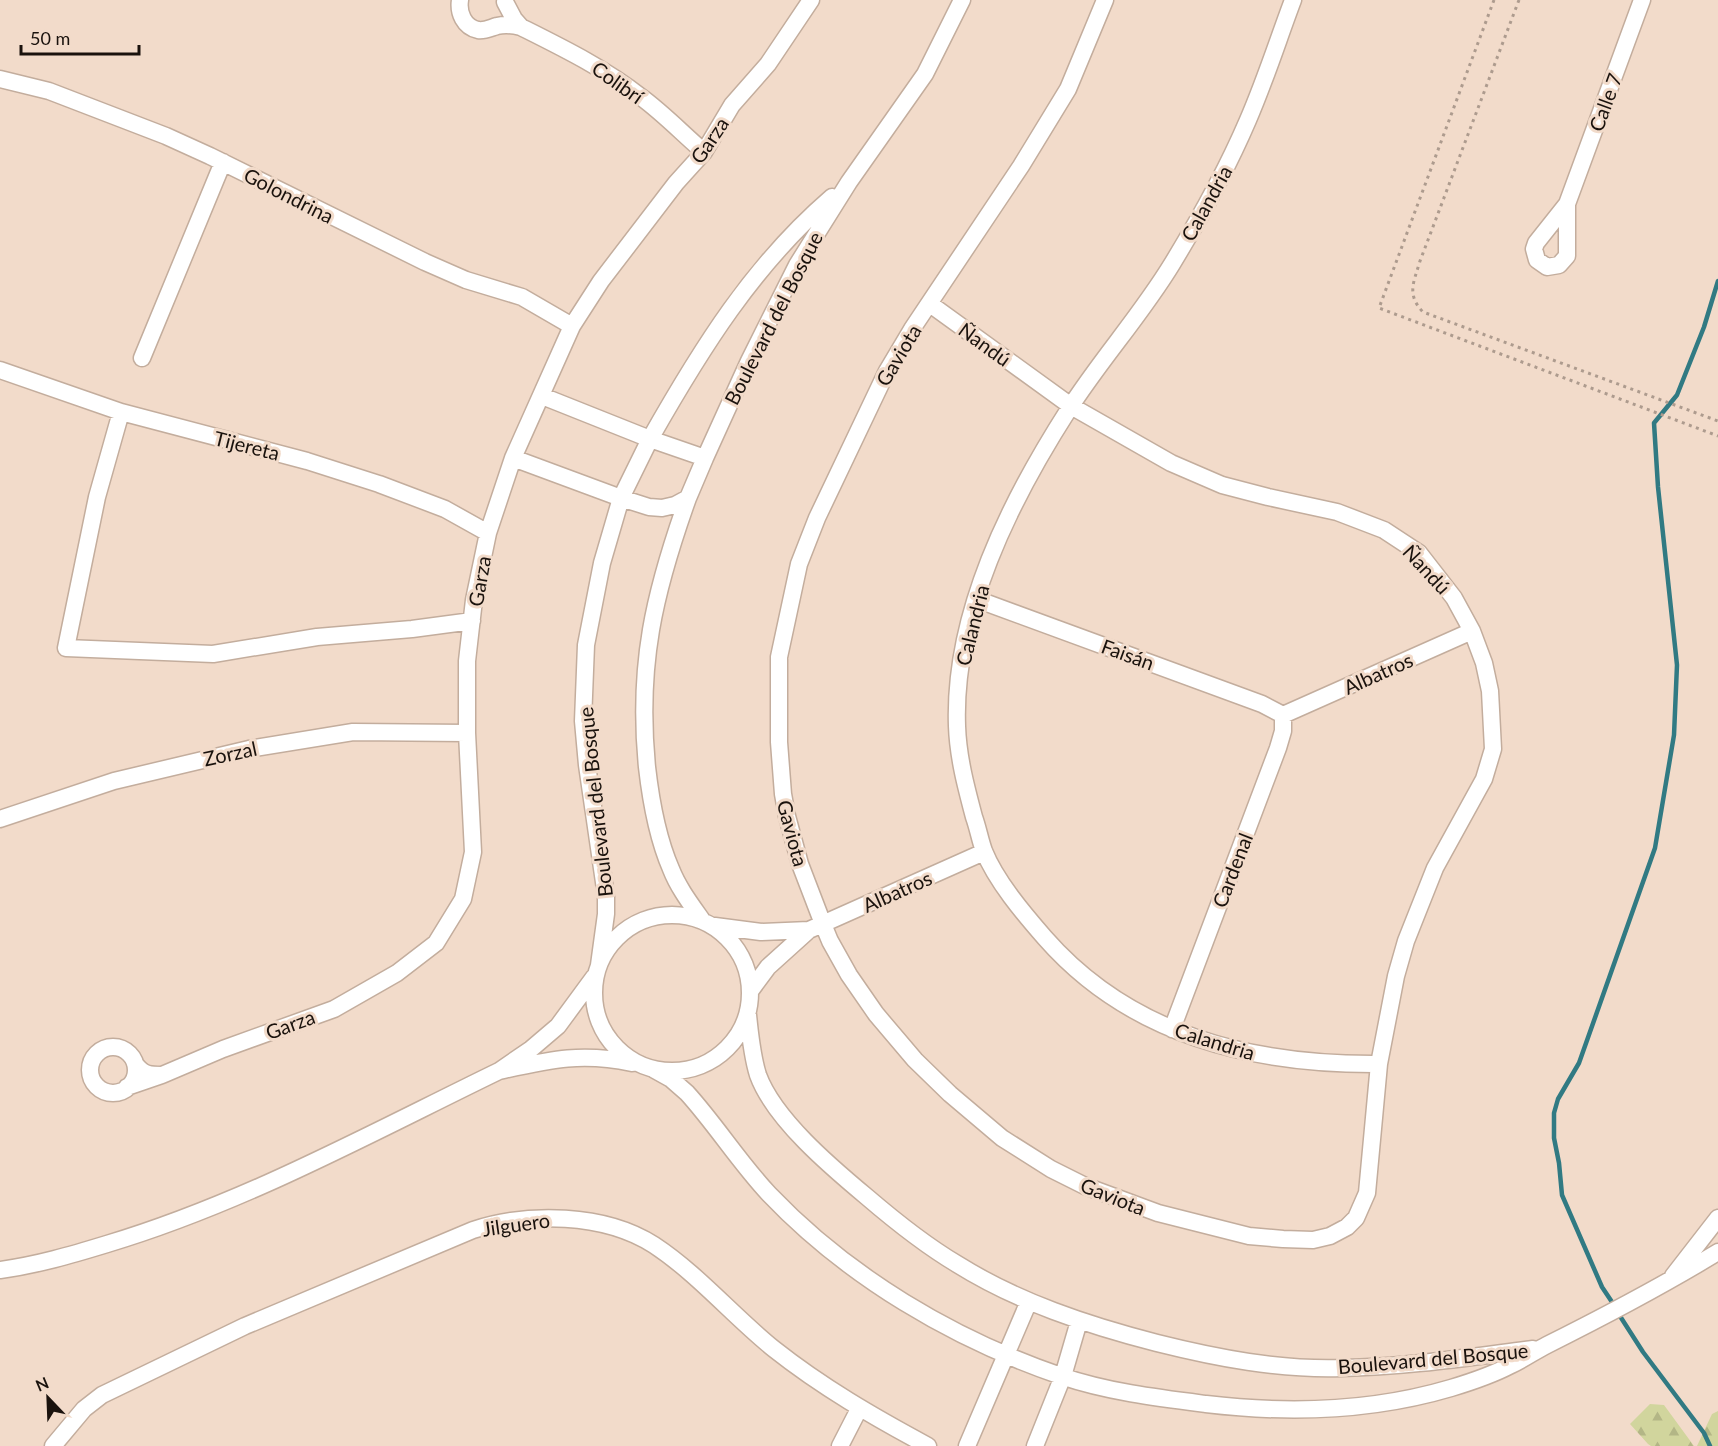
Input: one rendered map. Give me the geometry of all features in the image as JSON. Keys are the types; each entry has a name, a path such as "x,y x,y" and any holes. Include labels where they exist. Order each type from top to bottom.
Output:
{"street":[{"path":"460,0 459,11 463,20 477,30 487,30 501,20 505,11 505,1"},
{"name":"Garza","path":"128,1088 223,1049 334,1009 397,973 436,943 463,899 473,852 467,733 467,661 474,600 488,534 513,458 572,326 601,281 676,183 704,152 732,105 768,64 811,0"},
{"name":"Boulevard del Bosque","path":"688,498 754,351 797,265 849,182 926,75 962,0"},
{"name":"Gaviota","path":"1105,0 1068,88 1021,166 912,329 887,371 855,434 799,564 779,657 779,742 787,816 816,927 894,1036 950,1094 1002,1138 1051,1169 1085,1186 1158,1214 1249,1236 1303,1240 1330,1236 1347,1227 1356,1218 1367,1193 1379,1064"},
{"name":"Calandria","path":"1293,0 1249,118 1201,214 1172,265 1071,406 1018,497 999,538 966,631 960,666 957,723 965,787 984,852 1036,928 1069,963 1117,1001 1172,1029 1256,1055 1335,1065 1379,1064"},
{"name":"Calle 7","path":"1567,204 1642,0"},
{"path":"505,1 521,27"},
{"path":"495,26 521,27"},
{"name":"Colibrí","path":"521,27 609,74 642,97 704,152"},
{"name":"Golondrina","path":"0,79 59,95 166,136 435,266 466,280 522,297 572,326"},
{"path":"142,358 223,162"},
{"name":"Boulevard del Bosque","path":"596,971 606,914 606,896 587,765 583,721 583,681 592,606 621,498 650,439 707,343 753,277 804,221 849,182"},
{"name":"Ñandú","path":"930,304 1071,406 1172,463 1222,485 1337,512 1384,530 1419,553 1454,598 1472,630 1484,663 1490,691 1493,749 1484,779 1444,850 1412,924 1396,976 1379,1064"},
{"name":"Tijereta","path":"0,370 121,412 298,458 379,484 445,509 488,534"},
{"path":"542,396 705,458"},
{"path":"121,412 97,497 66,648 213,654 317,637 472,621"},
{"path":"513,458 649,507 662,508 675,505 688,498"},
{"path":"500,1071 559,1058 582,1056 606,1057 648,1067 680,1071 705,1064 717,1057 731,1044 748,1015 750,977 741,953 729,938 708,923 681,889 662,848 649,784 644,715 647,649 653,614 672,542 688,498"},
{"name":"Faisán","path":"976,599 1281,713"},
{"name":"Albatros","path":"1281,713 1472,630"},
{"name":"Cardenal","path":"1172,1029 1278,748 1283,731 1281,713"},
{"name":"Zorzal","path":"0,819 114,782 259,747 353,732 467,733"},
{"name":"Albatros","path":"816,927 984,852"},
{"path":"0,1270 50,1261 126,1238 234,1199 500,1071 558,1026 596,971 613,941 641,921 661,915 675,914 708,923 761,932 816,927"},
{"path":"751,990 768,967 816,927"},
{"path":"596,971 596,1010 605,1033 621,1052 648,1067"},
{"name":"Boulevard del Bosque","path":"748,1015 754,1061 759,1077 781,1114 816,1151 880,1208 930,1246 957,1264 1029,1301 1079,1321 1200,1354 1297,1368 1395,1365 1540,1348"},
{"path":"136,1065 135,1077 128,1088 116,1092 104,1091 94,1083 91,1077 90,1065 96,1054 113,1046 130,1054 142,1072 149,1075 162,1075"},
{"name":"Boulevard del Bosque","path":"648,1067 671,1079 687,1093 769,1194 836,1253 896,1296 939,1322 1006,1354 1063,1376 1166,1400 1266,1411 1340,1409 1390,1402 1450,1388 1513,1365 1540,1348"},
{"name":"Jilguero","path":"53,1446 84,1409 102,1395 245,1326 473,1230 493,1223 541,1218 603,1225 622,1230 654,1245 695,1278 772,1347 801,1369 860,1409 928,1446"},
{"path":"1669,1282 1718,1218"},
{"path":"1540,1348 1625,1306 1718,1252"},
{"path":"967,1446 1029,1301"},
{"path":"1035,1446 1063,1376 1079,1321"},
{"path":"840,1446 860,1409"}],"path":[{"path":"1494,0 1379,309 1718,436"},
{"path":"1519,0 1420,261 1411,293 1413,298 1423,312 1718,421"}],"green space":[{"path":"1650,1404 1664,1405 1694,1446 1651,1446 1648,1444 1630,1424"},
{"path":"1718,1411 1718,1446 1697,1446 1712,1414"}],"waterway":[{"path":"1614,1305 1602,1287 1562,1195 1554,1138 1554,1113 1558,1099 1579,1063 1655,848 1674,735 1677,665 1658,487 1654,423 1677,395 1704,327 1718,281"},
{"path":"1618,1313 1643,1352 1704,1433 1710,1446"}]}
